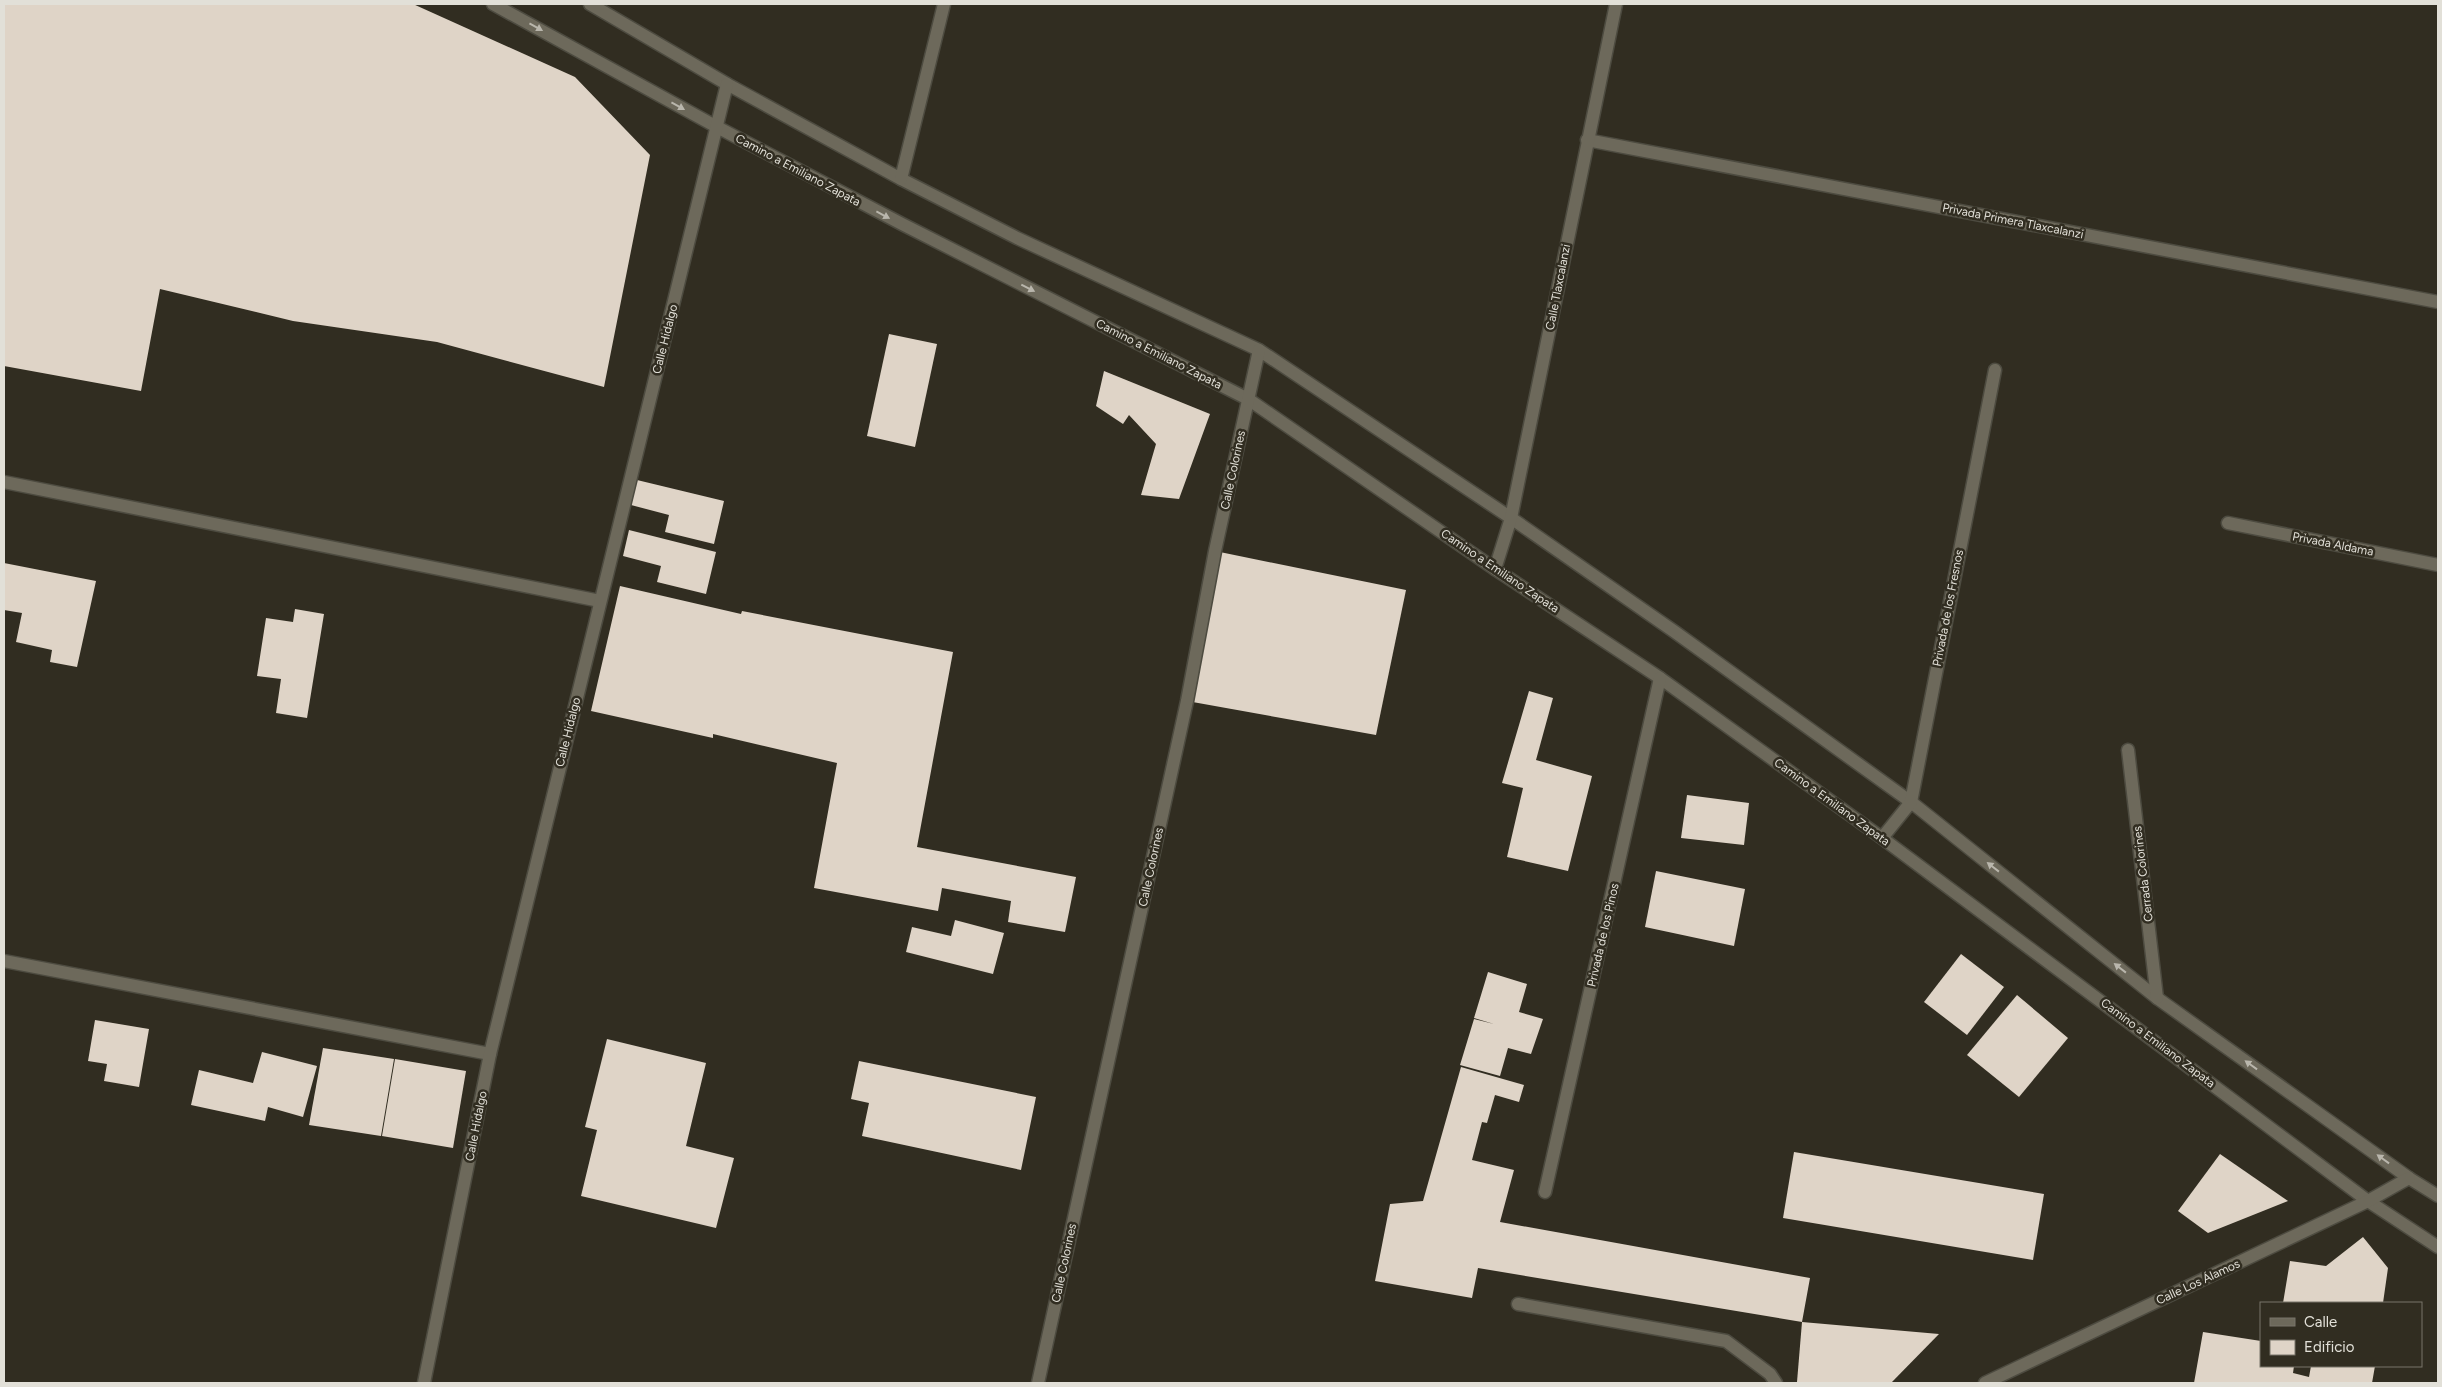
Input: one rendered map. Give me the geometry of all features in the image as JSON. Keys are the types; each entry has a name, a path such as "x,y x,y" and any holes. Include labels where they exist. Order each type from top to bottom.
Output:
{"street":[{"name":"Camino a Emiliano Zapata","path":"493,4 717,127 902,224 1248,399 1495,569 1660,678 1882,838 2368,1201 2438,1247"},
{"path":"590,4 727,84 901,179 1017,238 1259,350 1511,518 1675,632 1910,802 2158,998 2409,1178 2438,1195"},
{"path":"901,179 944,4"},
{"name":"Calle Tlaxcalanzi","path":"1495,569 1511,518 1616,4"},
{"name":"Calle Hidalgo","path":"424,1383 490,1054 727,84"},
{"name":"Privada Primera Tlaxcalanzi","path":"1587,140 2438,302"},
{"name":"Calle Colorines","path":"1038,1383 1187,701 1215,551 1259,350"},
{"name":"Privada de los Fresnos","path":"1882,838 1910,802 1995,370"},
{"path":"4,482 600,601"},
{"name":"Privada Aldama","path":"2228,524 2438,565"},
{"name":"Privada de los Pinos","path":"1545,1192 1660,678"},
{"name":"Cerrada Colorines","path":"2128,750 2158,998"},
{"path":"4,961 490,1054"},
{"name":"Calle Los Álamos","path":"1985,1383 2368,1201 2409,1178"},
{"path":"1518,1304 1726,1341 1770,1374 1776,1383"}],"building":[{"path":"4,4 413,4 575,77 650,155 604,387 437,342 293,321 160,289 141,391 4,366"},
{"path":"889,334 937,344 915,447 867,436"},
{"path":"1104,371 1210,414 1179,499 1141,495 1156,444 1129,415 1123,424 1096,406"},
{"path":"637,480 724,501 714,544 665,532 669,515 631,505"},
{"path":"629,530 716,552 706,594 657,582 661,566 623,556"},
{"path":"1215,551 1406,590 1376,735 1187,701"},
{"path":"4,563 96,581 77,667 50,662 52,650 16,642 22,613 4,610"},
{"path":"620,586 741,614 742,611 953,652 917,847 1076,877 1065,932 1008,922 1011,901 942,888 938,911 814,888 837,763 713,734 713,738 591,711"},
{"path":"295,609 324,614 307,718 276,713 281,679 257,676 266,618 293,622"},
{"path":"1529,691 1553,698 1536,760 1592,776 1568,871 1507,857 1523,788 1502,783"},
{"path":"1687,795 1749,803 1744,845 1681,838"},
{"path":"1656,871 1745,889 1734,946 1645,927"},
{"path":"955,920 1004,933 993,974 906,952 912,927 951,936"},
{"path":"1961,954 2004,987 1967,1035 1924,1002"},
{"path":"1488,972 1527,984 1519,1012 1543,1019 1531,1054 1508,1048 1500,1076 1460,1065 1474,1019 1494,1024 1474,1018"},
{"path":"2017,995 2068,1038 2019,1097 1967,1055"},
{"path":"95,1020 149,1029 139,1087 104,1081 107,1064 88,1061"},
{"path":"607,1039 706,1063 686,1146 734,1158 716,1228 581,1196 597,1130 585,1127"},
{"path":"323,1048 394,1059 381,1136 309,1125"},
{"path":"262,1052 317,1066 303,1117 268,1107 265,1121 191,1105 199,1070 253,1083"},
{"path":"395,1059 466,1071 453,1148 382,1136"},
{"path":"859,1061 1036,1097 1021,1170 862,1136 869,1103 851,1099"},
{"path":"1461,1067 1524,1085 1519,1102 1495,1095 1487,1123 1482,1122 1472,1160 1514,1170 1500,1222 1810,1278 1802,1322 1478,1268 1472,1298 1375,1281 1390,1204 1423,1201"},
{"path":"1794,1152 2044,1194 2033,1260 1783,1218"},
{"path":"2220,1154 2288,1201 2208,1233 2178,1211"},
{"path":"2363,1237 2388,1268 2383,1302 2283,1302 2290,1261 2326,1266"},
{"path":"1802,1322 1939,1334 1891,1383 1801,1383 1797,1382"},
{"path":"2203,1332 2260,1341 2260,1367 2294,1367 2293,1373 2309,1377 2311,1367 2375,1367 2372,1383 2194,1383"}]}
